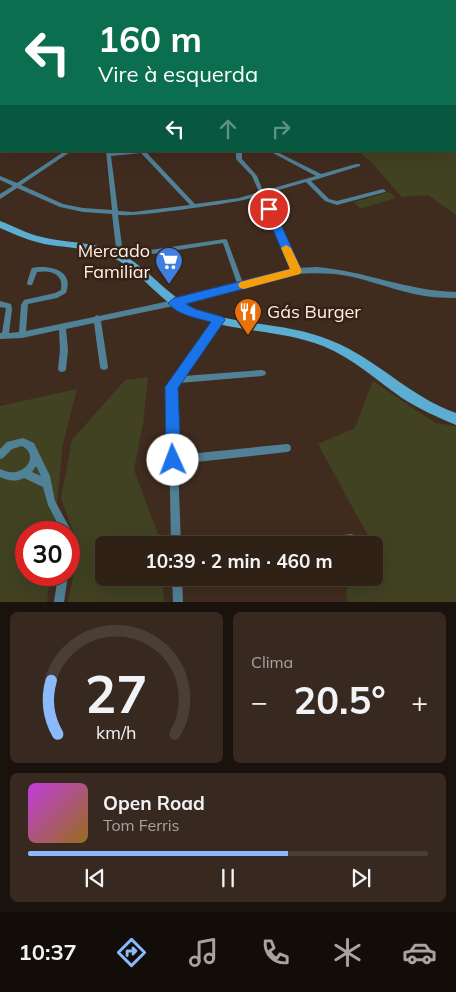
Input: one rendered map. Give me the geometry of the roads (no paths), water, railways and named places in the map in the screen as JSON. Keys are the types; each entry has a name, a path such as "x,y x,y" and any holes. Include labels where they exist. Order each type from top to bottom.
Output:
{"main road":[{"path":"0,224 31,238 105,252 120,257 174,303 192,312 219,320 301,334 330,345 358,360 415,402 456,420"}],"street":[{"path":"0,197 67,152"},
{"path":"125,152 108,153 120,257 225,241 241,286"},
{"path":"143,152 194,206"},
{"path":"239,152 239,159 252,173 262,193 296,271"},
{"path":"273,152 321,176"},
{"path":"279,152 298,164"},
{"path":"0,178 62,206 132,214 239,200 358,165"},
{"path":"306,180 333,203 340,203 383,191"},
{"path":"22,335 24,305 26,302 64,292 65,285 61,274 40,269 34,270 30,283"},
{"path":"0,304 9,306 3,336 22,335 174,303 296,271 321,269 342,271 419,294 456,295"},
{"path":"97,318 104,367"},
{"path":"176,536 171,390 175,380 219,320"},
{"path":"62,326 64,350 62,369"},
{"path":"175,380 262,373"},
{"path":"0,455 5,445 29,443 35,452 47,484 50,502 61,521"},
{"path":"173,460 287,448"},
{"path":"0,473 11,478 24,473 33,464 35,452"},
{"path":"24,473 47,484"},
{"path":"59,602 62,586"},
{"path":"177,586 178,602"}],"place":[{"name":"Mercado Familiar","path":"169,285"},
{"name":"Gás Burger","path":"248,336"}]}
